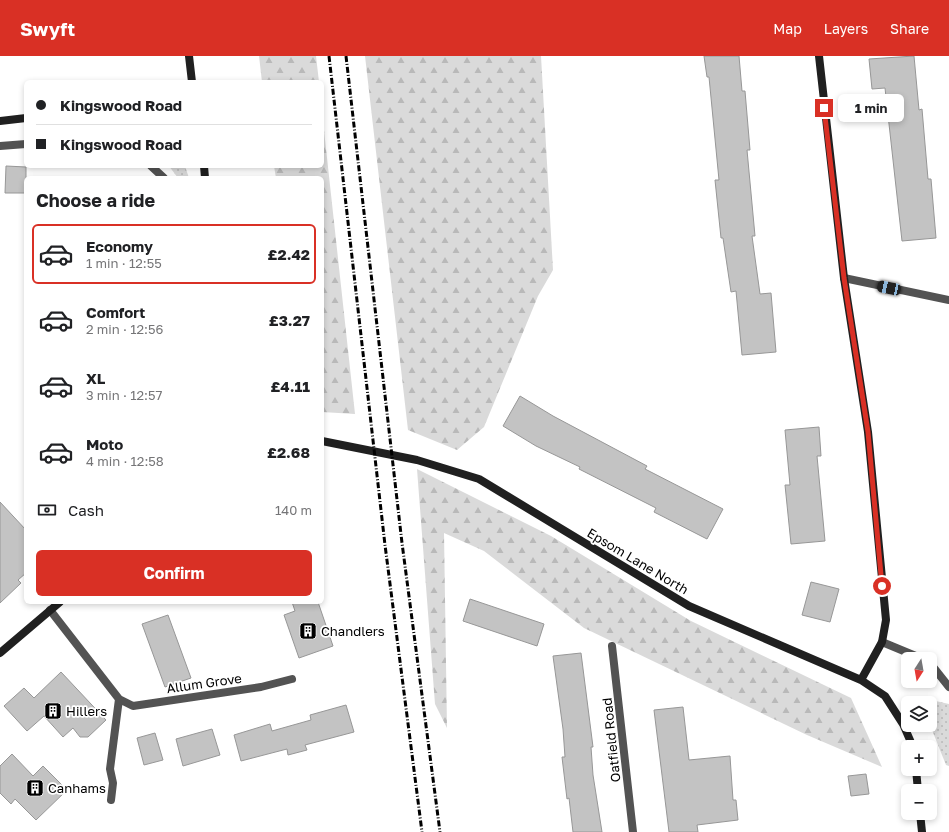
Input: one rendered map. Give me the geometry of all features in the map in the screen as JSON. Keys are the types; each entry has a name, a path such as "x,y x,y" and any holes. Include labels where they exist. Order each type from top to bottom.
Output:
{"main road":[{"path":"189,56 192,80"},
{"path":"819,56 844,278 868,432 886,620 882,642 861,680"},
{"path":"0,121 24,118"},
{"name":"Epsom Lane North","path":"324,441 417,460 479,479 689,606 861,680 885,696 903,724 910,740"},
{"path":"0,653 58,604"},
{"path":"921,820 922,832"}],"street":[{"path":"0,146 24,144"},
{"path":"153,168 162,176"},
{"path":"844,278 949,300"},
{"path":"50,610 119,699 110,769 113,783 111,800"},
{"path":"882,642 906,652"},
{"name":"Oatfield Road","path":"612,646 633,832"},
{"path":"937,672 949,687"},
{"name":"Allum Grove","path":"119,699 133,706 261,687 292,679"}],"green space":[{"path":"259,56 316,56 319,80 262,80"},
{"path":"365,56 541,56 553,270 538,296 484,427 457,450 408,430"},
{"path":"324,130 355,414 324,412 324,176 276,176 274,168 324,168"},
{"path":"170,168 186,168 188,176 176,176"},
{"path":"417,469 551,536 691,621 851,698 882,767 807,735 584,628 484,551 444,533 447,728 435,704"},
{"path":"937,701 949,704 949,766 946,765 933,732 937,732"}],"building":[{"path":"704,56 739,56 742,91 745,91 750,150 747,150 755,236 752,236 760,294 771,293 776,352 742,355 736,291 731,292 723,238 721,238 715,180 719,180 709,77 707,77"},
{"path":"914,56 919,110 922,109 928,179 931,179 936,238 902,241 885,88 872,89 869,59"},
{"path":"6,166 26,168 26,176 24,176 24,193 5,193"},
{"path":"520,396 553,416 647,466 645,469 723,509 707,539 654,512 656,508 579,469 580,467 536,446 503,426"},
{"path":"819,427 821,456 817,456 825,541 791,544 785,485 790,485 785,430"},
{"path":"0,502 24,528 24,575 18,580 21,583 0,603"},
{"path":"811,582 839,589 830,622 802,615"},
{"path":"470,599 544,624 537,646 463,621"},
{"name":"Chandlers","path":"293,604 319,604 333,646 299,658 284,615 295,611"},
{"path":"168,615 191,678 165,687 142,624"},
{"path":"581,653 593,747 591,747 593,775 602,832 573,832 562,757 565,757 563,729 553,656"},
{"name":"Hillers","path":"61,672 106,720 88,737 80,737 73,728 63,737 44,716 27,731 4,706 24,688 34,698"},
{"path":"346,705 354,732 305,745 307,750 288,755 287,749 241,761 234,735 270,724 272,731 311,720 310,715"},
{"path":"683,707 689,760 730,756 733,800 736,800 738,820 697,825 698,832 669,832 654,710"},
{"path":"212,729 220,755 183,766 176,739"},
{"path":"155,733 163,760 144,765 137,738"},
{"name":"Canhams","path":"12,754 33,776 43,766 67,790 36,820 15,799 11,804 0,793 0,766"},
{"path":"866,774 869,794 851,796 848,776"}],"railway":[{"path":"329,56 385,545 422,832"},
{"path":"346,56 402,543 440,832"}],"place":[{"name":"Chandlers","path":"308,631"},
{"name":"Hillers","path":"53,711"},
{"name":"Canhams","path":"35,788"}],"route":[{"path":"824,108 844,278 868,432 882,586"}]}
